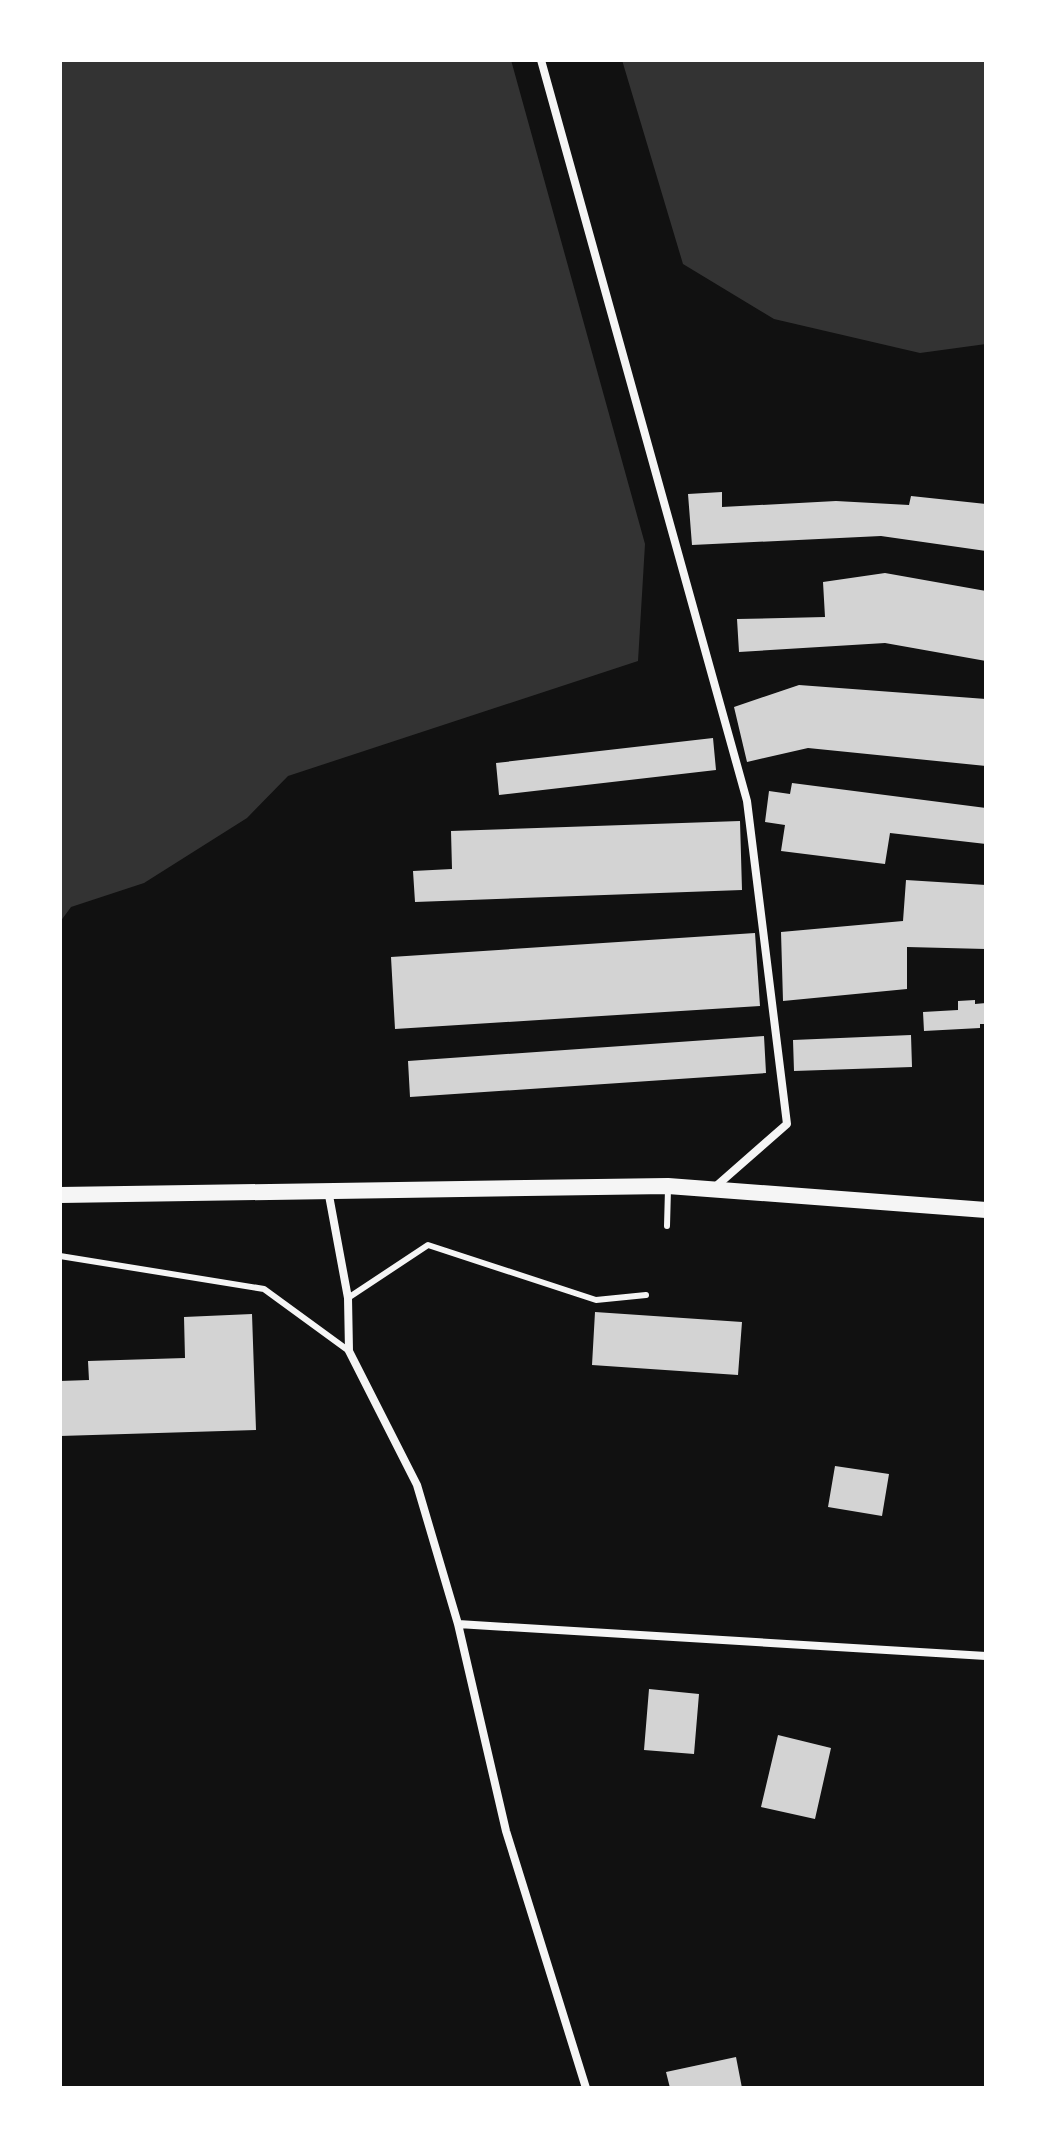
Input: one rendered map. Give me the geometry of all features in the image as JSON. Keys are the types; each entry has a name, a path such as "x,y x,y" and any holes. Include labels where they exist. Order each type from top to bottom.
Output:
{"main road":[{"path":"60,1195 668,1186 986,1210"}],"street":[{"path":"541,60 747,801 787,1124 712,1189"},
{"path":"328,1189 348,1298 349,1351 417,1485 458,1624 506,1831 586,2088"},
{"path":"458,1624 986,1656"}],"lane":[{"path":"667,1226 668,1186"},
{"path":"348,1298 428,1245 596,1300 646,1295"},
{"path":"60,1256 264,1289 349,1351"}],"shaded area":[{"path":"60,60 511,60 645,544 638,661 288,776 247,818 144,883 71,907 60,922"},
{"path":"622,60 986,60 986,344 920,353 774,319 683,264"}],"building":[{"path":"722,492 722,507 836,501 909,505 911,496 986,504 986,551 881,536 692,545 688,494"},
{"path":"885,573 986,591 986,661 885,643 739,652 737,619 825,617 823,582"},
{"path":"799,685 986,699 986,766 808,748 747,762 734,707"},
{"path":"713,738 716,770 499,795 496,763"},
{"path":"792,783 986,808 986,844 890,833 885,864 781,851 785,825 765,822 769,791 790,794"},
{"path":"740,821 742,890 415,902 413,871 452,869 451,831"},
{"path":"906,880 986,885 986,949 907,947 907,989 783,1001 781,932 903,921"},
{"path":"755,933 760,1006 395,1029 391,957"},
{"path":"975,1000 975,1004 986,1003 986,1024 980,1024 980,1028 924,1031 923,1012 958,1010 958,1001"},
{"path":"911,1035 912,1067 794,1071 793,1040"},
{"path":"764,1036 766,1073 410,1097 408,1061"},
{"path":"595,1312 742,1322 738,1375 592,1365"},
{"path":"252,1314 256,1430 60,1436 60,1381 89,1380 88,1361 185,1358 184,1317"},
{"path":"835,1466 889,1474 882,1516 828,1507"},
{"path":"649,1689 699,1694 694,1754 644,1750"},
{"path":"778,1735 831,1748 815,1819 761,1807"},
{"path":"736,2057 742,2088 670,2088 666,2072"}]}
